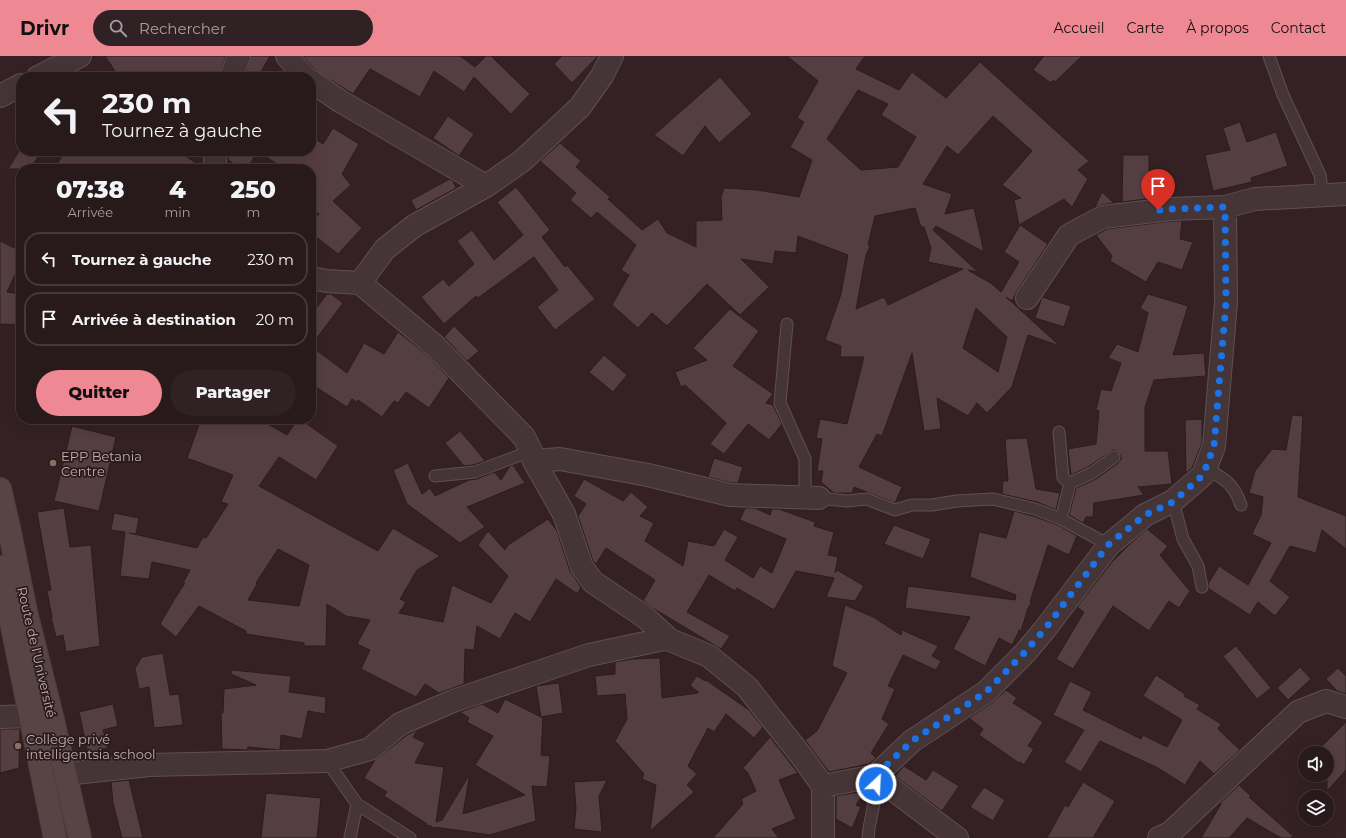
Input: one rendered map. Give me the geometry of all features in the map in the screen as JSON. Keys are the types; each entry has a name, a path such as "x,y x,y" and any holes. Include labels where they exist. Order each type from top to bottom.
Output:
{"main road":[{"name":"Route de l'Université","path":"0,489 26,612 80,838"},
{"name":"Route de l'Université","path":"0,567 56,838"}],"street":[{"path":"48,72 80,56"},
{"path":"233,72 239,56"},
{"path":"287,56 301,72"},
{"path":"360,283 386,249 414,226 486,186 522,161 580,107 602,76 612,56"},
{"path":"316,84 486,186"},
{"path":"0,96 16,88"},
{"path":"1027,298 1069,235 1103,217 1172,209 1225,207 1255,199 1323,197 1346,194"},
{"path":"823,786 875,776 912,741 986,692 1045,629 1108,545 1145,515 1173,502 1203,475 1214,446 1226,302 1225,207"},
{"path":"316,279 360,283 434,345 524,437 532,456 564,514 582,568 593,582 645,616 670,640"},
{"path":"532,456 560,459 648,475 730,495 812,498"},
{"path":"65,774 149,765 326,761 370,749 400,724 453,701 589,655 664,639 709,656 747,687 823,786 823,838"},
{"path":"1159,838 1170,833 1298,712 1326,701 1346,707"},
{"path":"0,717 31,716"},
{"path":"875,776 957,838"}],"lane":[{"path":"1269,56 1283,95 1320,176 1323,197"},
{"path":"787,324 780,402 806,459 812,498 847,501 867,499 895,510 912,505 932,505 957,501 993,499 1035,509 1061,519 1108,545"},
{"path":"1059,432 1063,478 1070,483"},
{"path":"435,476 475,472 532,456"},
{"path":"1061,519 1070,483 1092,472 1114,457"},
{"path":"1206,468 1229,483 1237,492 1241,505"},
{"path":"1173,502 1183,539 1198,566 1202,587"},
{"path":"326,761 357,804 410,838"},
{"path":"868,838 876,793 875,776"},
{"path":"350,838 357,804"}],"building":[{"path":"105,56 226,56 221,72 116,72"},
{"path":"251,56 270,56 261,72 246,72"},
{"path":"303,56 460,56 475,67 486,56 491,56 530,94 511,114 474,77 464,92 434,71 420,97 370,69 353,94 315,70"},
{"path":"562,56 598,56 572,83 554,64"},
{"path":"787,56 865,56 856,69 899,90 912,72 946,98 980,62 1089,161 1078,170 1088,179 1072,207 1064,199 1019,225 1014,200 1021,198 1002,185 1032,151 993,116 958,155 947,146 923,184 952,194 945,214 974,208 984,252 936,226 933,230 978,272 968,270 992,284 1001,292 1019,262 1004,252 1020,225 1048,244 1012,301 1006,297 1060,346 1028,335 1012,387 987,413 977,403 968,416 937,398 941,429 924,431 912,353 882,436 877,434 859,467 902,487 895,503 854,487 852,493 834,493 821,482 823,471 817,471 822,439 816,438 820,419 847,424 864,357 840,357 841,346 825,340 841,294 848,255 798,236 796,253 775,251 773,264 741,259 769,287 740,315 707,284 667,326 652,313 638,328 612,305 629,275 621,270 636,245 597,212 591,218 570,200 576,193 540,161 560,143 581,161 576,167 610,197 608,199 642,230 658,219 667,233 696,247 696,221 722,220 721,197 724,188 757,190 799,197 812,160 790,147 804,122 797,118 818,81","holes":["858,90 888,104 881,115 916,137 898,167 861,170 827,139","915,208 921,227 924,227 931,248 928,262 963,269 888,305 884,297 856,309 875,216","976,308 1007,337 998,372 963,348"]},
{"path":"1044,56 1082,56 1055,82 1053,80 1051,83 1033,70"},
{"path":"720,77 752,114 719,143 705,126 683,156 654,135"},
{"path":"448,116 474,134 459,156 433,138"},
{"path":"1240,122 1247,142 1276,132 1288,166 1251,178 1252,182 1213,191 1205,155 1230,150 1223,128"},
{"path":"333,128 359,144 342,174 351,185 333,201 362,228 338,254 316,237 316,217 319,214 316,211 316,164 277,164 265,156 316,156 316,139 323,144"},
{"path":"1123,155 1149,155 1149,191 1154,191 1154,198 1122,202"},
{"path":"16,156 38,157 33,164 16,164 16,169 8,169"},
{"path":"62,156 186,156 198,164 57,164"},
{"path":"228,156 255,156 250,164 234,164 228,160"},
{"path":"450,179 453,181 456,188 416,210 411,200"},
{"path":"516,187 550,230 542,237 565,267 567,265 595,299 555,330 537,307 558,290 534,257 478,298 476,296 444,324 421,297 443,279 449,286 474,264 457,241 472,230 494,260 523,235 497,202"},
{"path":"1102,192 1114,203 1095,207"},
{"path":"1182,221 1180,239 1193,242 1182,270 1158,262 1146,282 1110,261 1112,256 1096,235 1107,229"},
{"path":"0,241 16,249 16,273 7,292 16,293 16,325 0,324"},
{"path":"327,294 331,294 343,303 316,339 316,308"},
{"path":"1148,294 1188,306 1173,355 1204,353 1206,376 1154,380 1145,407 1145,451 1168,451 1172,484 1138,487 1144,495 1094,503 1093,517 1086,517 1083,523 1069,515 1076,488 1096,479 1118,463 1121,456 1117,451 1113,450 1088,467 1071,475 1068,449 1096,444 1099,411 1096,410 1101,389 1111,391 1121,363 1108,358 1117,344 1138,352 1148,313 1140,308"},
{"path":"1042,297 1071,306 1064,327 1035,318"},
{"path":"730,309 759,331 733,366 773,394 766,403 773,405 782,424 769,440 748,424 724,454 710,444 726,423 685,385 681,387 675,372 707,360 693,348"},
{"path":"454,326 479,351 467,361 444,337"},
{"path":"398,332 426,354 449,378 429,408 406,392 398,403 394,401 382,417 358,400 357,402 352,399 347,407 316,387 316,350 347,373 364,343 384,354"},
{"path":"604,355 627,375 613,392 589,372"},
{"path":"1292,415 1303,416 1298,497 1346,516 1346,549 1322,530 1316,553 1290,546 1270,581 1290,597 1275,616 1258,602 1250,615 1209,589 1208,584 1219,566 1248,585 1271,543 1252,534 1261,515 1263,497 1249,493 1255,471 1272,449 1286,450"},
{"path":"1202,419 1202,443 1192,468 1186,473 1185,420"},
{"path":"199,424 268,424 287,435 295,424 307,424 338,446 316,480 279,457 259,486 378,551 393,528 440,556 417,570 400,599 406,602 399,613 443,622 452,585 491,603 508,576 478,545 488,531 505,550 508,545 548,519 557,531 570,571 581,587 578,593 576,593 556,579 530,622 515,613 500,639 477,626 474,650 465,649 464,684 439,693 425,684 416,697 361,669 370,650 357,644 370,620 346,616 327,604 326,646 304,646 304,643 246,634 246,631 199,606 176,637 160,624 185,583 183,583 190,570 152,562 149,579 120,576 125,532 111,530 114,513 139,518 136,534 129,533 197,548 203,537 206,538 228,504 221,502 233,475 187,458","holes":["278,549 309,565 299,606 248,600 257,584 256,583"]},
{"path":"72,426 116,437 99,511 54,501"},
{"path":"460,431 485,461 464,466 445,443"},
{"path":"1027,438 1036,489 1060,493 1056,510 1037,502 1002,494 1003,481 1008,481 1005,439"},
{"path":"714,458 743,467 738,483 708,477"},
{"path":"408,463 422,494 430,488 435,496 469,480 477,479 494,472 501,480 510,466 513,465 525,483 467,507 485,527 460,543 407,504 393,470"},
{"path":"584,479 623,501 631,492 648,507 640,516 654,523 645,541 683,566 688,541 714,546 724,529 738,537 725,560 753,578 760,566 772,573 786,539 740,520 745,508 755,508 770,515 772,509 779,509 815,522 814,526 834,532 828,555 838,557 835,573 837,570 864,586 855,601 826,597 834,578 796,571 774,610 737,588 735,591 709,575 687,612 730,636 721,649 643,601 655,580 606,548 596,564 593,561 578,516 586,504 574,496"},
{"path":"64,508 70,547 91,545 100,646 66,652 63,635 56,637 51,617 47,591 51,590 37,512"},
{"path":"1014,511 1058,525 1077,536 1069,555 1048,545 1030,602 1032,602 1028,608 1021,631 1018,630 1019,631 1012,645 999,638 985,666 953,649 970,617 905,608 908,586 1015,600 1016,595 970,577 979,532 1006,538"},
{"path":"894,525 931,539 923,559 884,544"},
{"path":"1147,529 1168,546 1160,555 1190,591 1179,608 1169,601 1149,631 1113,606 1073,669 1056,659 1084,612 1077,607 1112,562"},
{"path":"845,605 873,617 901,635 902,630 938,646 932,656 941,661 936,670 903,655 888,686 895,689 882,719 889,724 871,753 876,758 869,764 829,772 805,740 817,731 847,673 832,666"},
{"path":"1236,646 1271,688 1257,699 1223,656"},
{"path":"163,653 170,695 179,694 183,725 154,728 149,687 139,689 135,668 142,657"},
{"path":"660,658 662,698 698,693 690,685 697,676 705,681 706,680 749,710 763,727 754,738 726,714 714,732 708,728 688,766 697,774 687,785 694,792 650,831 656,785 642,779 644,774 615,741 627,719 625,694 597,696 595,676 615,674 615,662 632,659"},
{"path":"1300,667 1311,679 1288,700 1277,688"},
{"path":"1338,668 1346,676 1346,694 1337,691 1326,679"},
{"path":"232,670 291,676 289,692 326,697 325,714 308,711 302,739 281,735 280,750 248,747 247,750 222,749 221,713 223,713 224,689 256,685 231,674"},
{"path":"1156,675 1185,694 1184,696 1200,705 1197,709 1221,724 1218,729 1240,750 1214,774 1200,761 1185,785 1158,768 1100,741 1081,772 1064,762 1084,730 1053,715 1070,681 1092,692 1083,710 1141,739 1143,735 1167,747 1182,720 1143,696"},
{"path":"559,683 563,713 541,717 536,686"},
{"path":"1006,690 1017,698 1013,703 1043,722 1028,746 1034,749 1024,765 979,735 983,729 969,718 993,702"},
{"path":"505,699 543,718 541,755 550,756 547,787 532,786 536,821 490,835 435,827 435,829 431,826 424,825 427,824 384,796 387,792 364,778 375,760 407,735 418,730 413,737 425,743 415,763 444,767 436,822 442,820 468,777 463,814 525,795 475,765 493,736 467,722 469,718 460,712 482,704 498,713"},
{"path":"113,704 118,726 103,730 108,748 88,753 79,712"},
{"path":"1346,722 1346,770 1328,790 1327,782 1334,782 1334,746 1322,746"},
{"path":"0,729 20,729 19,768 0,773"},
{"path":"770,737 798,773 779,780 796,819 772,829 779,838 713,838 743,804 741,799 756,791 748,773 743,768"},
{"path":"904,766 926,780 933,770 959,786 942,811 895,776"},
{"path":"129,780 143,838 122,838 113,803 111,782"},
{"path":"607,780 599,796 602,832 574,829 576,808 574,782"},
{"path":"1083,782 1115,801 1093,838 1047,838 1065,805 1068,807"},
{"path":"1239,785 1251,796 1249,797 1293,836 1291,838 1281,838 1247,818 1229,838 1201,838 1221,804 1220,803"},
{"path":"984,787 1005,800 993,821 970,807"},
{"path":"865,791 856,805 861,807 852,828 836,819 836,796"},
{"path":"266,793 321,798 317,838 261,838"}],"place":[{"name":"EPP Betania Centre","path":"53,463"},
{"name":"Collège privé intelligentsia school","path":"18,746"}],"route":[{"path":"876,784 875,776 912,741 986,692 1025,652 1045,629 1108,545 1145,515 1173,502 1203,475 1214,446 1226,302 1225,207 1158,210"}]}
